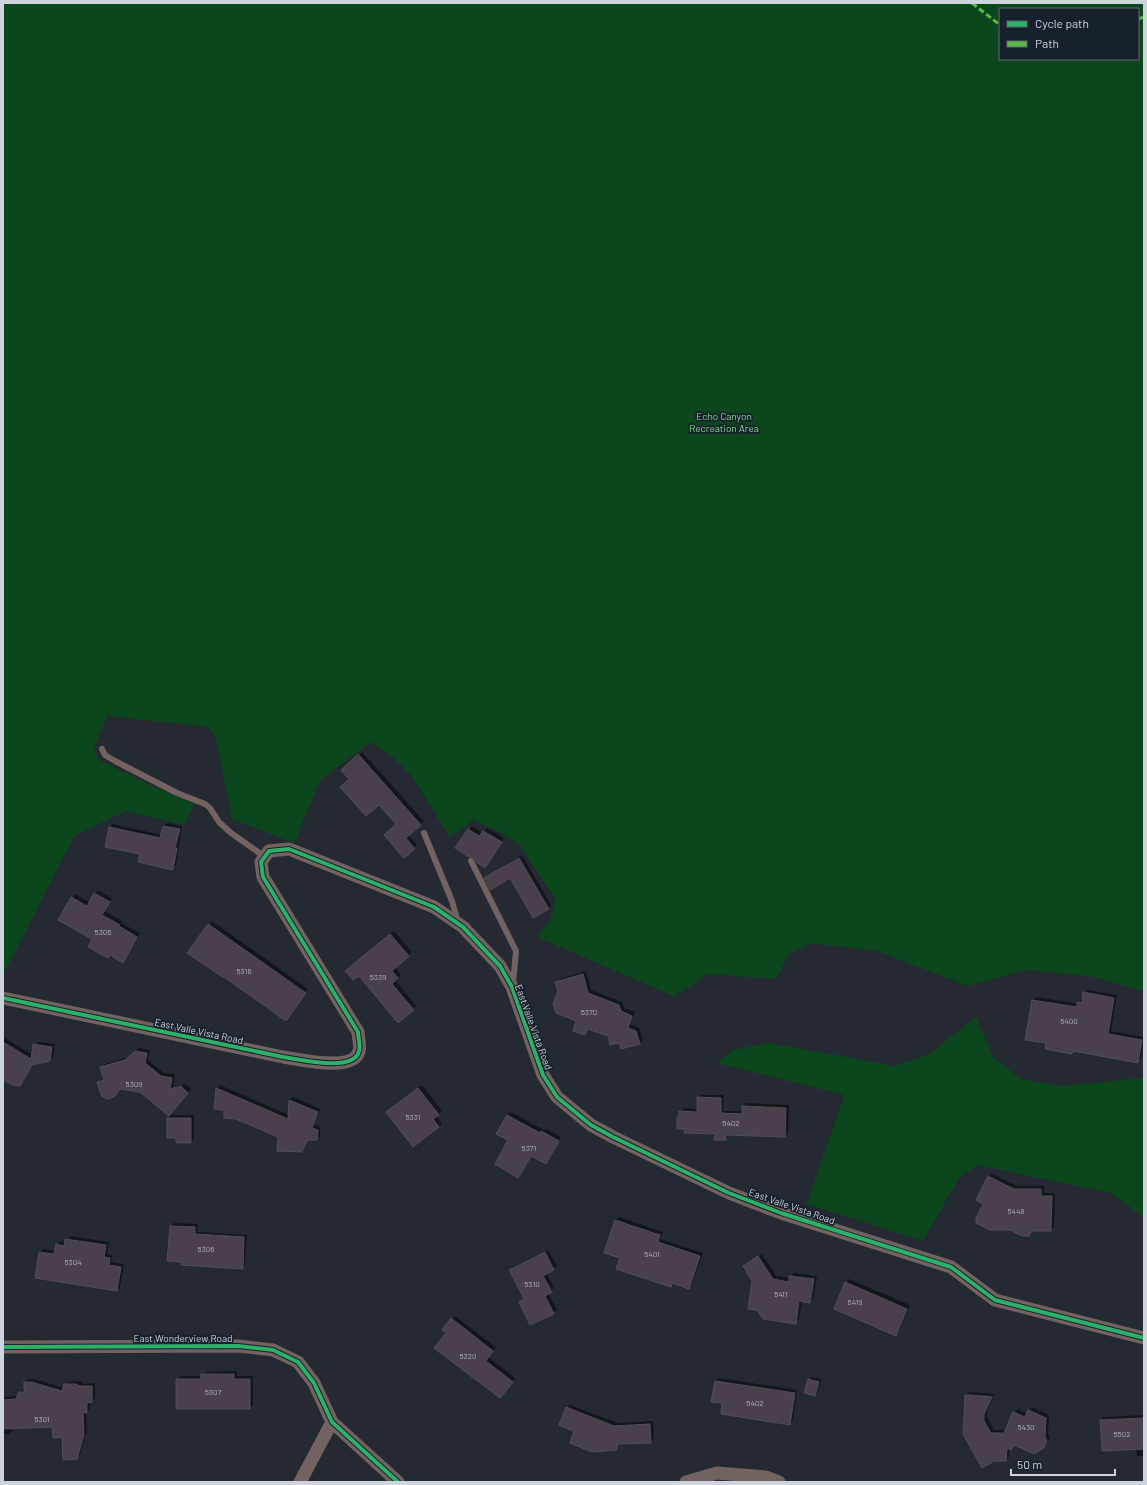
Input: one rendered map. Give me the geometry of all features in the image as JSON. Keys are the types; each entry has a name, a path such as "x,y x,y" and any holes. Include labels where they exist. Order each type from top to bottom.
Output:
{"street":[{"name":"East Valle Vista Road","path":"3,998 283,1057 328,1064 344,1063 356,1056 359,1051 358,1032 263,877 261,862 269,852 289,849 434,908 463,927 500,966 512,987 543,1075 557,1097 591,1124 613,1137 729,1193 781,1213 951,1267 996,1300 1144,1338"},
{"name":"East Wonderview Road","path":"3,1347 238,1346 273,1350 298,1362 314,1383 332,1422 398,1482"},
{"path":"300,1482 332,1422"},
{"path":"686,1482 717,1473 766,1477 779,1482"}],"lane":[{"path":"102,749 105,755 115,761 210,808 219,822 231,833 265,858"},
{"path":"424,833 452,900 458,923"},
{"path":"471,861 516,951 512,987"}],"green space":[{"name":"Echo Canyon Recreation Area","path":"3,3 1144,3 1144,991 1089,976 1025,970 968,986 877,951 811,943 789,954 776,979 708,974 674,996 537,937 550,920 556,900 520,845 498,831 473,820 450,837 412,776 393,757 371,742 320,780 294,843 232,819 216,739 209,727 107,716 94,748 97,759 152,786 194,804 184,825 126,811 74,836 3,975"},
{"path":"976,1017 993,1057 1021,1079 1064,1086 1144,1078 1144,1217 1111,1193 978,1165 960,1176 923,1241 807,1204 844,1095 717,1063 733,1050 769,1043 895,1066 931,1053"}],"building":[{"path":"358,754 421,825 406,838 415,849 404,858 384,835 396,824 379,805 366,816 340,787 349,779 341,770"},
{"path":"163,826 180,829 175,848 177,848 173,870 138,862 140,854 105,847 109,827 160,838"},
{"path":"468,829 479,836 483,831 502,842 485,868 476,862 473,857 469,857 455,848"},
{"path":"519,858 549,909 533,918 510,878 490,890 484,878"},
{"path":"94,893 110,902 102,915 137,937 123,963 110,955 108,958 88,947 92,939 58,920 71,897 87,906"},
{"path":"208,924 306,993 286,1021 187,953"},
{"path":"390,934 409,956 392,971 398,978 392,984 414,1010 398,1023 359,976 353,980 345,971"},
{"path":"583,974 588,993 619,1005 621,1011 632,1016 628,1028 636,1031 640,1044 621,1049 619,1043 610,1045 608,1036 588,1029 585,1035 573,1031 576,1021 556,1013 553,1004 558,991 555,982"},
{"path":"1083,992 1114,998 1108,1034 1142,1040 1138,1063 1073,1051 1072,1054 1045,1049 1046,1043 1025,1040 1032,1000 1077,1007 1077,1002 1082,1003"},
{"path":"3,1042 31,1059 33,1044 52,1047 50,1061 32,1065 20,1086 13,1085 3,1080"},
{"path":"135,1051 147,1053 145,1063 161,1076 172,1078 170,1089 181,1086 188,1093 169,1116 140,1092 120,1089 114,1097 106,1099 101,1095 97,1082 104,1080 100,1067 125,1060"},
{"path":"216,1088 288,1119 289,1100 318,1112 312,1128 318,1130 317,1140 308,1140 302,1152 277,1151 278,1137 236,1119 224,1118 224,1110 214,1109"},
{"path":"418,1088 439,1115 433,1119 439,1127 413,1147 386,1112"},
{"path":"697,1097 721,1098 721,1113 742,1114 742,1106 786,1108 785,1137 726,1135 726,1140 714,1140 715,1134 684,1133 685,1129 677,1129 677,1117 679,1117 679,1111 697,1112"},
{"path":"507,1115 540,1133 541,1131 559,1141 546,1164 531,1156 518,1178 495,1164 508,1140 496,1134"},
{"path":"167,1118 191,1118 191,1143 176,1143 176,1138 167,1138"},
{"path":"988,1176 1014,1189 1041,1189 1041,1196 1052,1196 1051,1231 1032,1231 1029,1236 1022,1236 1010,1230 990,1230 976,1223 976,1218 983,1204 976,1200"},
{"path":"615,1220 660,1235 658,1242 700,1256 689,1289 672,1283 671,1287 616,1269 620,1258 604,1253"},
{"path":"170,1226 195,1227 195,1234 244,1237 243,1269 181,1265 181,1262 167,1261"},
{"path":"65,1239 106,1245 104,1257 110,1258 109,1265 121,1267 117,1291 35,1278 39,1252 54,1254 56,1244 64,1246"},
{"path":"545,1252 554,1270 543,1276 552,1292 545,1296 554,1314 530,1325 519,1302 524,1299 509,1270"},
{"path":"758,1256 773,1279 789,1282 789,1276 814,1279 810,1303 799,1301 796,1324 763,1319 757,1310 748,1309 752,1281 743,1266"},
{"path":"845,1282 907,1309 896,1336 834,1309"},
{"path":"451,1318 493,1351 486,1361 513,1382 500,1398 434,1348 446,1333 442,1330"},
{"path":"201,1374 234,1374 234,1379 250,1379 250,1409 176,1409 176,1379 201,1379"},
{"path":"808,1379 819,1382 815,1396 804,1393"},
{"path":"715,1381 795,1393 790,1425 721,1414 722,1403 711,1402"},
{"path":"24,1382 31,1382 62,1391 64,1384 92,1386 92,1402 87,1403 87,1413 83,1413 84,1435 77,1459 63,1460 62,1437 53,1438 52,1427 3,1429 3,1400 16,1399 19,1392 24,1392"},
{"path":"965,1395 992,1397 984,1414 984,1421 991,1433 1004,1433 1013,1412 1025,1417 1028,1410 1046,1418 1045,1437 1047,1441 1044,1448 1034,1454 1014,1445 1011,1450 1007,1448 1006,1461 994,1461 982,1468 963,1434"},
{"path":"566,1407 614,1426 650,1424 651,1443 618,1444 616,1450 592,1452 570,1443 574,1431 559,1425"},
{"path":"1144,1418 1144,1449 1102,1451 1100,1420"}],"marked path":[{"path":"972,3 999,24"},
{"path":"1139,19 1144,17"}],"cycle path":[{"path":"3,998 300,1060 337,1063 347,1062 355,1058 360,1049 358,1032 263,877 261,862 269,851 289,849 434,907 463,927 500,966 512,987 543,1075 557,1097 591,1125 729,1193 781,1213 951,1267 995,1300 1144,1338"},
{"path":"3,1347 238,1346 273,1350 298,1362 314,1383 332,1422 398,1482"}]}
